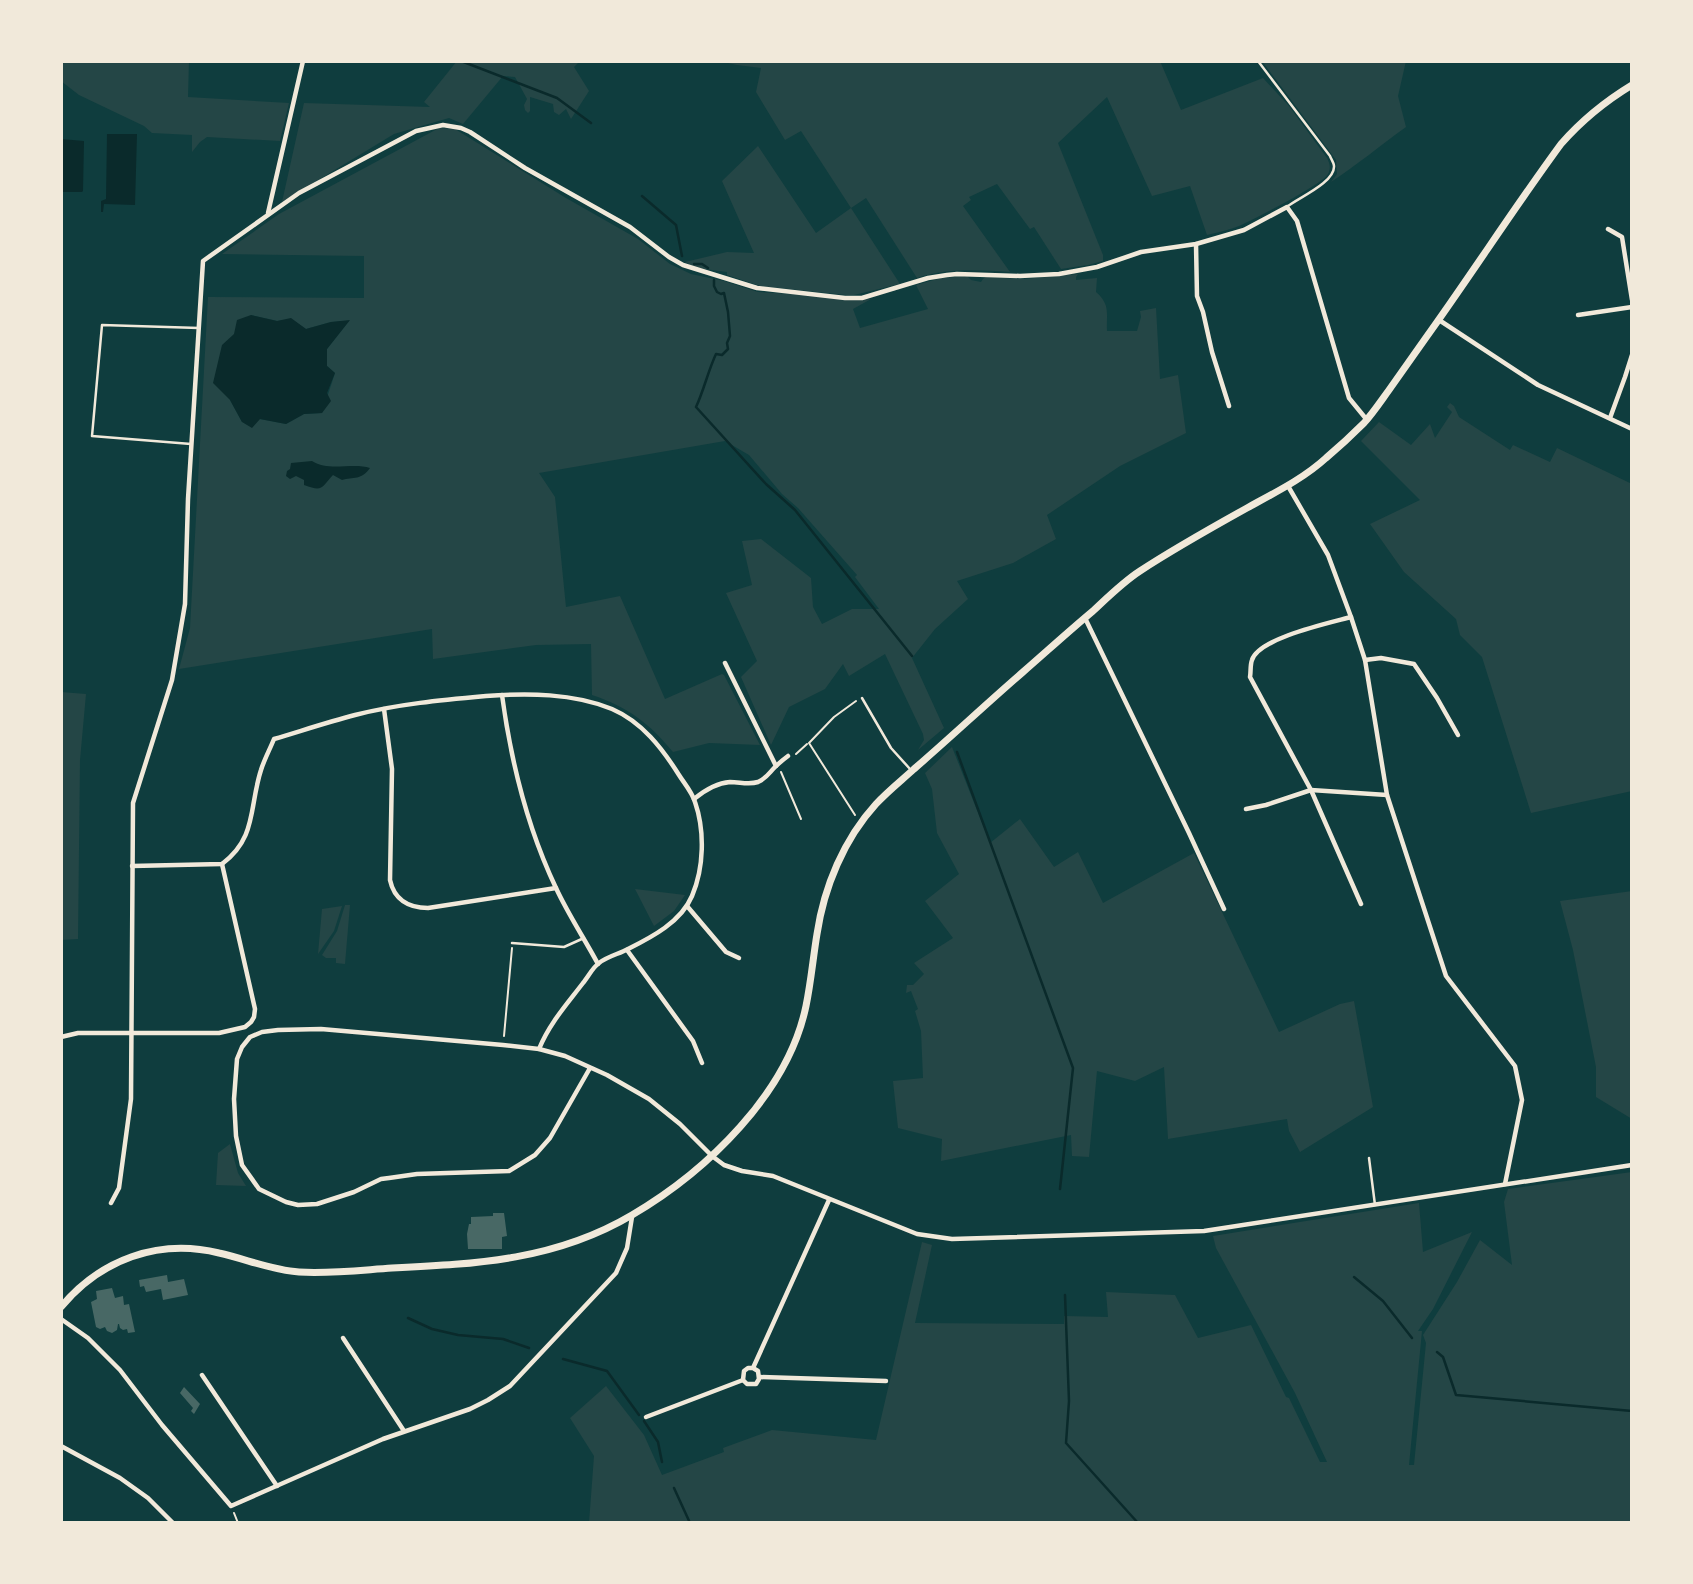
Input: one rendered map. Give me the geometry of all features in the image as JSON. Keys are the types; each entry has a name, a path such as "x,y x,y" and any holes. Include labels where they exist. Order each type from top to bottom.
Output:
{"main road":[{"path":"61,1307 79,1287 125,1258 177,1249 200,1249 296,1272 490,1262 528,1256 596,1233 632,1216 671,1189 712,1156 749,1117 769,1091 796,1040 807,1005 817,934 841,855 861,823 877,804 1130,578 1181,544 1288,485 1320,463 1367,420 1561,144 1598,107 1632,85"}],"street":[{"path":"268,214 303,61"},
{"path":"111,1203 119,1188 131,1099 133,803 172,680 185,604 191,444 203,261 299,193 416,131 443,125 461,128 525,168 631,227 675,261 694,270 757,288 845,298 862,298 928,278 957,274 1020,276 1059,274 1097,267 1141,253 1196,244 1244,230 1287,207 1297,220 1349,398 1367,420"},
{"path":"1608,229 1622,237 1632,300"},
{"path":"1196,244 1197,296 1229,406"},
{"path":"1578,315 1632,307"},
{"path":"1439,320 1538,385 1632,429"},
{"path":"1609,418 1632,355"},
{"path":"1288,485 1328,555 1365,660 1387,795 1446,975 1515,1066 1522,1100 1505,1184"},
{"path":"1351,617 1281,638 1260,649 1252,660 1250,677 1311,790 1361,904"},
{"path":"1085,618 1224,909"},
{"path":"1365,660 1381,658 1413,664 1458,735"},
{"path":"724,663 776,766"},
{"path":"132,866 222,864 238,850 245,838 261,770 274,739 357,715 432,701 502,695 556,696 588,701 612,709 643,729 669,759 694,799 702,842 701,862 687,906 662,930 598,964 552,1024 539,1049"},
{"path":"502,695 507,735 521,794 556,888 598,964"},
{"path":"384,709 392,769 390,880 395,894 410,905 428,908 556,888"},
{"path":"694,799 717,785 729,782 756,783 767,777 788,756"},
{"path":"1246,809 1311,790 1387,795"},
{"path":"61,1037 78,1033 219,1033 245,1027 251,1022 255,1009 222,864"},
{"path":"687,906 726,952 739,958"},
{"path":"626,950 693,1041 702,1063"},
{"path":"590,1068 550,1138 535,1155 509,1171 418,1174 382,1179 317,1204 298,1205 260,1189 242,1166 236,1136 234,1099 237,1059 242,1047 250,1037 262,1032 321,1029 503,1045 539,1049 565,1056 607,1075 649,1099 723,1165 773,1176 917,1234 952,1239 1204,1231 1632,1165"},
{"path":"753,1367 829,1200"},
{"path":"61,1319 88,1338 120,1370 162,1425 231,1506 404,1431 470,1409 510,1385 616,1273 627,1248 632,1216"},
{"path":"343,1338 404,1431"},
{"path":"753,1367 760,1377 753,1385 747,1384 742,1374 745,1369 753,1367"},
{"path":"202,1374 277,1486"},
{"path":"760,1377 886,1381"},
{"path":"646,1417 743,1380"},
{"path":"61,1446 108,1471 148,1498 173,1523"}],"lane":[{"path":"1258,61 1334,164 1328,180 1287,207"},
{"path":"191,444 92,436 102,325 199,328"},
{"path":"862,698 891,748 912,771"},
{"path":"512,943 564,947 584,938"},
{"path":"1369,1158 1375,1205"}],"path":[{"path":"788,756 795,755 834,717 858,700"},
{"path":"809,743 861,823"},
{"path":"776,766 802,819"},
{"path":"503,1045 512,943"},
{"path":"231,1506 238,1523"}],"shaded area":[{"path":"61,61 189,61 188,97 289,103 280,141 207,137 192,152 192,135 152,133 144,126 79,95 61,81"},
{"path":"457,61 580,61 574,67 589,91 571,119 566,109 559,115 554,112 553,104 530,97 528,113 524,105 527,99 515,77 503,76 463,124 449,118 394,134 282,202 304,103 430,107 424,102"},
{"path":"719,61 1160,61 1181,110 1263,78 1289,106 1327,158 1330,170 1323,179 1272,210 1239,226 1207,235 1190,186 1152,196 1107,97 1058,143 1103,255 1103,261 1061,269 1034,227 1030,229 997,184 969,197 971,200 963,206 1010,272 952,271 917,278 866,198 851,208 801,131 785,140 756,92 761,68"},
{"path":"1262,61 1406,61 1398,96 1406,127 1331,182 1337,174 1336,160"},
{"path":"439,128 455,129 638,239 670,264 691,274 758,292 844,300 871,299 853,309 860,328 928,309 916,285 941,278 967,276 971,280 981,282 986,277 1024,279 1078,274 1076,280 1097,278 1096,292 1104,301 1107,310 1107,331 1137,331 1140,311 1156,308 1160,379 1178,375 1186,433 1120,466 1047,515 1056,539 1013,563 957,581 968,599 935,629 912,658 944,728 918,750 924,740 923,734 885,654 849,676 843,664 825,689 789,707 771,745 741,677 757,661 726,593 752,585 742,541 761,539 811,578 813,607 822,624 852,609 879,609 855,577 857,575 798,508 782,494 749,455 725,441 539,473 555,497 566,607 620,596 665,699 722,674 760,745 709,743 673,752 637,717 592,695 591,644 536,645 433,659 432,629 179,669 190,628 208,297 364,298 364,256 222,254 279,214","holes":["251,315 277,321 291,319 306,329 331,322 349,321 327,349 327,366 335,373 322,413 304,414 286,424 260,419 242,422 230,400"]},
{"path":"107,134 137,134 135,205 104,204 101,212 101,201 106,199"},
{"path":"61,139 84,141 82,192 61,192"},
{"path":"758,146 816,233 851,208 900,284 846,295 760,286 727,275 727,272 697,268 685,262 727,252 754,253 722,181"},
{"path":"251,315 277,321 291,318 306,329 350,320 327,349 327,366 335,373 327,393 331,401 322,413 304,414 286,424 260,419 252,428 242,422 230,400 213,383 222,345 234,334 237,320"},
{"path":"1450,403 1459,417 1510,450 1513,445 1550,462 1557,448 1632,484 1632,791 1531,813 1482,657 1460,635 1456,619 1404,572 1370,524 1420,500 1361,441 1379,422 1411,445 1430,424 1435,438 1452,412 1447,407"},
{"path":"312,461 326,466 370,468 364,475 354,478 342,480 333,475 324,486 318,488 304,485 304,480 296,476 290,479 286,476 291,463"},
{"path":"61,692 86,694 80,760 78,939 61,940"},
{"path":"952,747 990,843 1020,819 1054,867 1078,852 1103,903 1194,853 1279,1032 1340,1004 1354,1001 1373,1107 1300,1152 1289,1131 1287,1119 1168,1139 1164,1067 1135,1081 1097,1071 1089,1157 1072,1156 1071,1135 941,1161 942,1139 898,1128 893,1081 923,1078 921,1031 915,1011 918,1009 911,991 906,993 907,985 913,985 924,974 914,963 953,938 925,901 959,874 937,833 932,789 925,773"},
{"path":"635,889 685,895 674,911 654,926"},
{"path":"1632,891 1632,1119 1596,1097 1596,1067 1573,950 1560,901"},
{"path":"345,905 350,905 345,964 336,963 336,958 322,955 337,931"},
{"path":"342,906 334,931 318,954 322,909"},
{"path":"230,1144 238,1173 246,1186 216,1185 218,1153"},
{"path":"1632,1172 1632,1523 589,1523 594,1456 570,1418 606,1386 644,1435 662,1475 724,1452 723,1448 772,1430 876,1440 922,1242 932,1245 915,1323 1064,1324 1064,1316 1108,1317 1106,1292 1175,1295 1198,1338 1251,1325 1320,1462 1327,1462 1295,1393 1216,1248 1213,1236 1419,1203 1423,1252 1472,1232 1433,1309 1418,1331 1422,1331 1409,1465 1414,1465 1426,1343 1423,1335 1480,1240 1512,1265 1504,1202 1508,1189"}],"building":[{"path":"493,1213 504,1213 507,1236 502,1237 502,1249 468,1249 467,1234 471,1217 493,1216"},
{"path":"167,1275 168,1282 184,1279 188,1295 163,1300 161,1289 146,1292 144,1286 140,1287 139,1280"},
{"path":"112,1288 115,1298 123,1296 124,1305 129,1304 135,1332 128,1333 127,1329 120,1328 119,1324 117,1330 112,1333 105,1327 96,1327 91,1302 97,1299 96,1291"},
{"path":"184,1387 200,1404 194,1414 191,1411 193,1408 180,1393"}],"waterway":[{"path":"461,61 557,98 591,123"},
{"path":"642,196 676,225 682,256"},
{"path":"694,264 702,264 708,268"},
{"path":"714,280 717,292 724,293 730,336 728,349 722,355 716,354 696,407 766,484 795,510 912,656"},
{"path":"957,752 1073,1068 1060,1189"},
{"path":"1354,1277 1383,1301 1412,1338"},
{"path":"1065,1295 1069,1401 1066,1443 1138,1523"},
{"path":"408,1318 432,1329 458,1335 503,1339 529,1348"},
{"path":"1437,1352 1443,1357 1456,1395 1632,1411"},
{"path":"563,1359 607,1371 639,1415"},
{"path":"644,1421 658,1442 662,1462"},
{"path":"674,1488 690,1523"}]}
